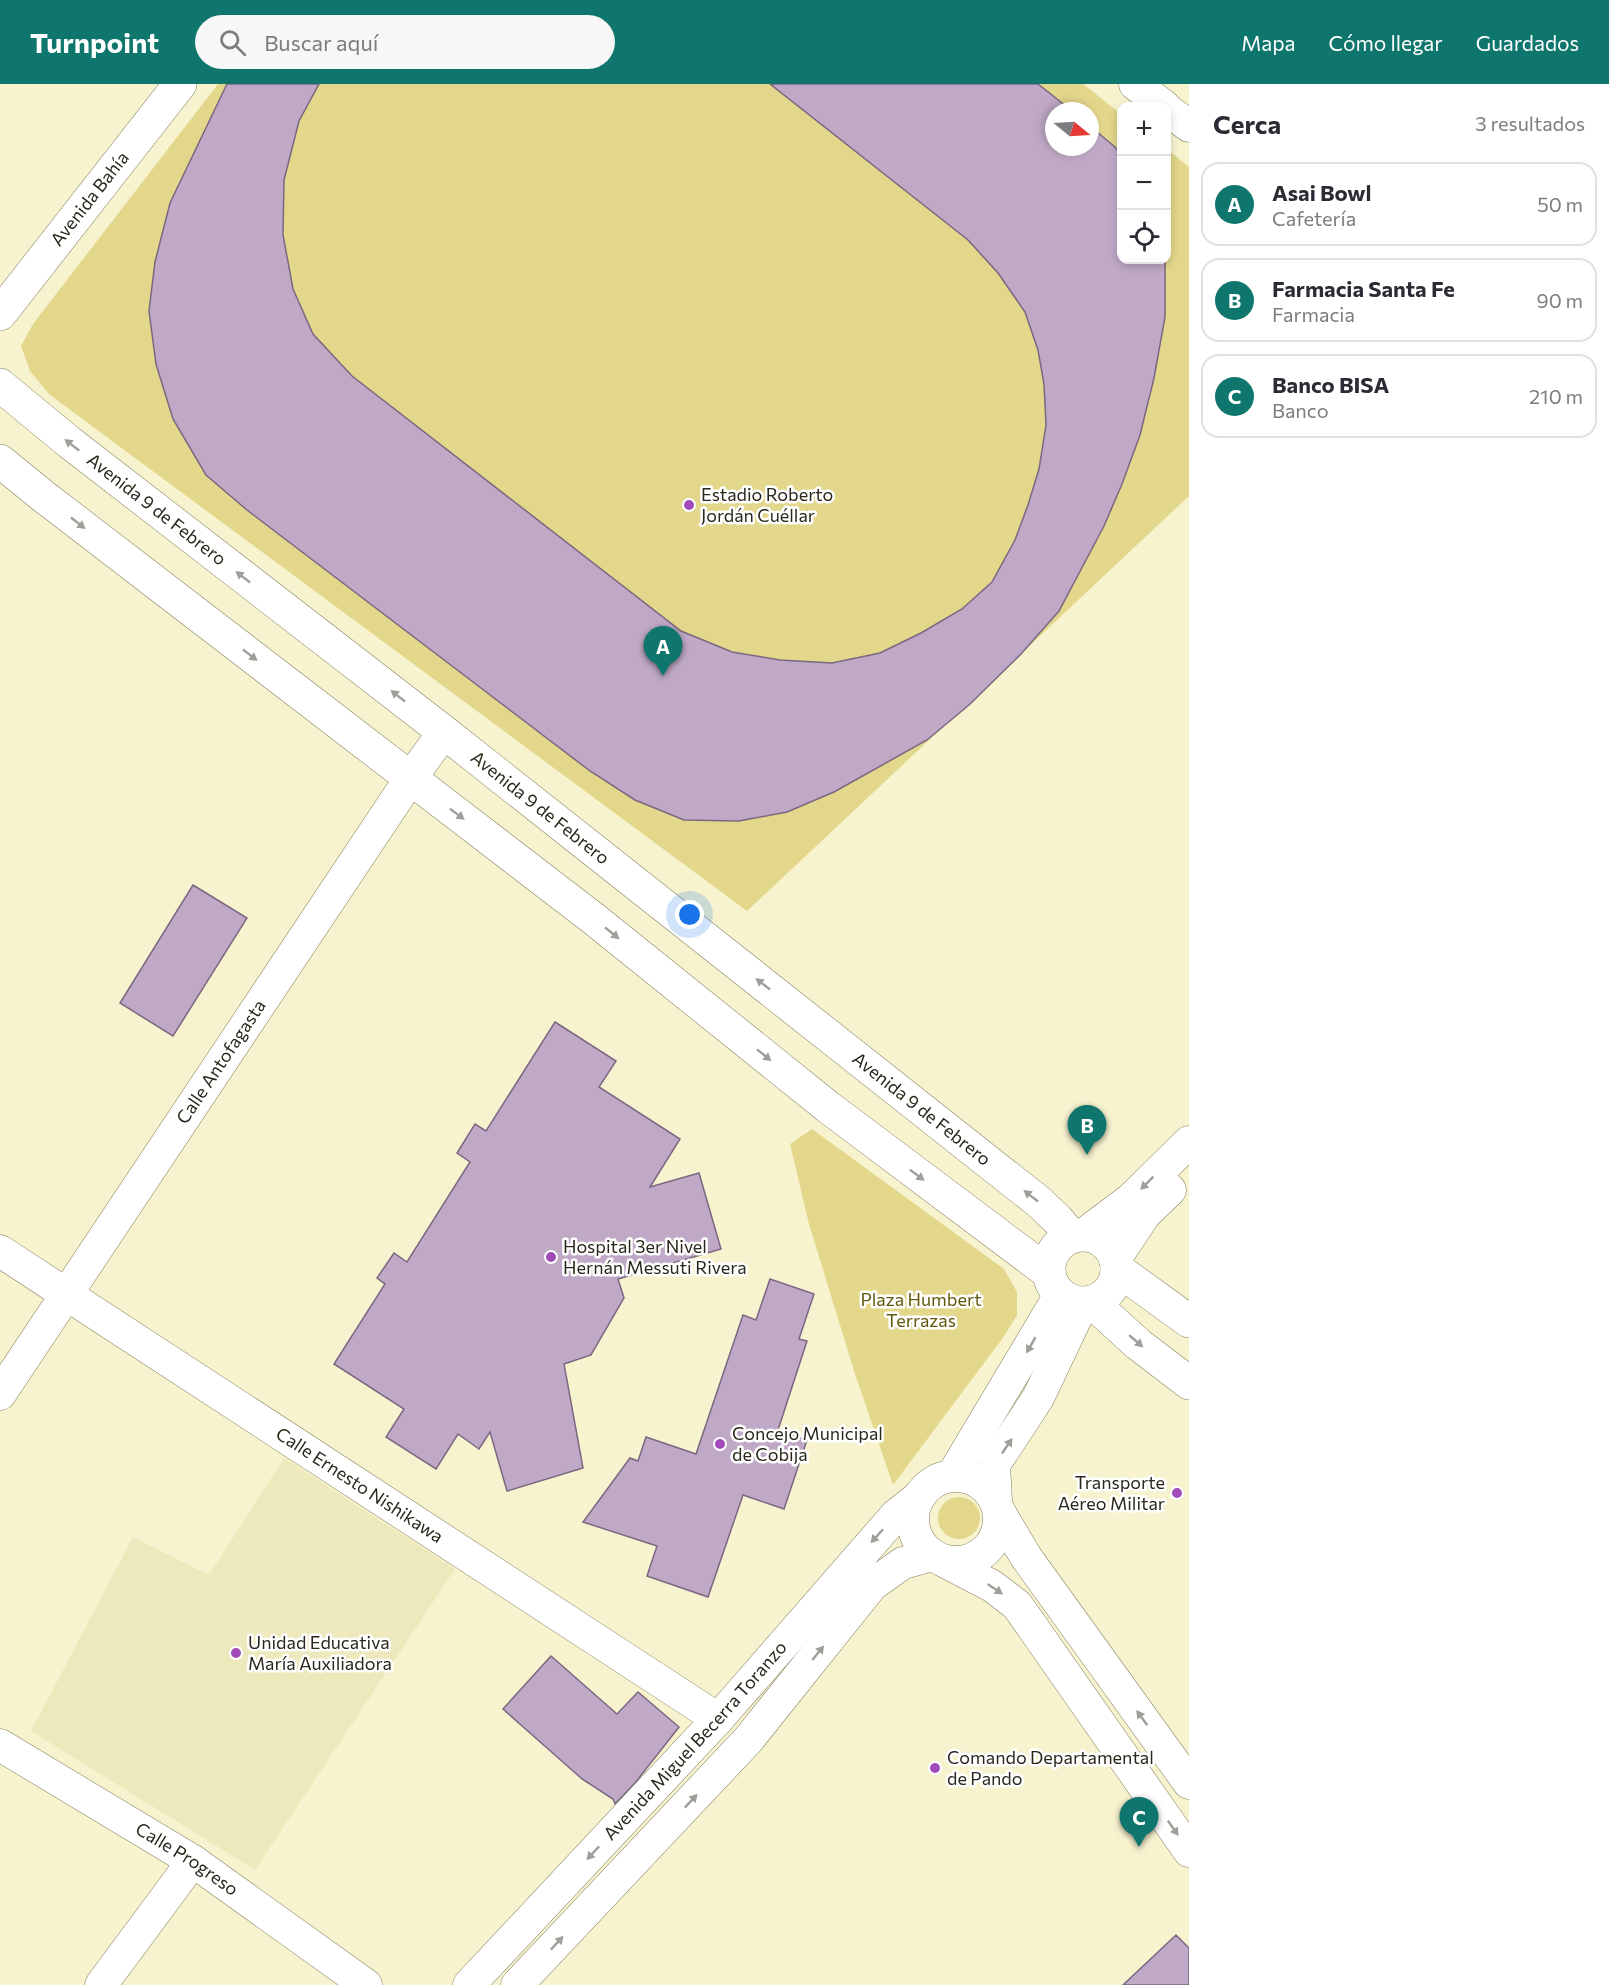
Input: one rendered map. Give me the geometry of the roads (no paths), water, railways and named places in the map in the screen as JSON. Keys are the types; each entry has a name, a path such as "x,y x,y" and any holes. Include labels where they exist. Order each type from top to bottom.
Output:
{"main road":[{"name":"Avenida Bahía","path":"0,314 180,84"},
{"name":"Avenida 9 de Febrero","path":"0,385 69,442 444,732 1039,1202 1078,1236"},
{"path":"0,460 43,496 594,919 828,1107 1189,1383"},
{"path":"1078,1236 1094,1237 1103,1242 1110,1250 1116,1264 1115,1280 1102,1297 1071,1293 1050,1262 1054,1251 1062,1242 1078,1236"},
{"path":"1116,1264 1189,1321"}],"street":[{"path":"1135,84 1158,102"},
{"path":"1171,112 1189,126"},
{"name":"Calle Antofagasta","path":"0,1394 410,779 444,732"},
{"path":"1078,1236 1131,1199 1189,1142"},
{"path":"1116,1264 1145,1215 1189,1172"},
{"name":"Calle Ernesto Nishikawa","path":"0,1251 718,1719"},
{"path":"952,1476 1071,1293"},
{"path":"938,1558 958,1563 972,1560 984,1552 993,1541 999,1528 994,1465 1038,1398 1071,1293"},
{"path":"1189,1783 1026,1557 988,1490 978,1481 952,1476 940,1479 928,1486 920,1496 913,1521 922,1546 938,1558 992,1586 1017,1605 1189,1851"},
{"name":"Avenida Miguel Becerra Toranzo","path":"469,1985 718,1719 869,1545 897,1515 920,1496"},
{"name":"Avenida Miguel Becerra Toranzo","path":"517,1985 748,1740 872,1585 903,1563 938,1558"},
{"name":"Calle Progreso","path":"0,1745 193,1861 366,1985"},
{"path":"101,1985 193,1861"}],"place":[{"name":"Estadio Roberto Jordán Cuéllar","path":"689,505"},
{"name":"Asai Bowl","path":"663,676"},
{"name":"Farmacia Santa Fe","path":"1087,1155"},
{"name":"Hospital 3er Nivel Hernán Messuti Rivera","path":"551,1257"},
{"name":"Concejo Municipal de Cobija","path":"720,1444"},
{"name":"Transporte Aéreo Militar","path":"1177,1493"},
{"name":"Unidad Educativa María Auxiliadora","path":"236,1653"},
{"name":"Comando Departamental de Pando","path":"935,1768"},
{"name":"Banco BISA","path":"1139,1847"}],"park label":[{"name":"Plaza Humbert Terrazas","path":"921,1310"}]}
